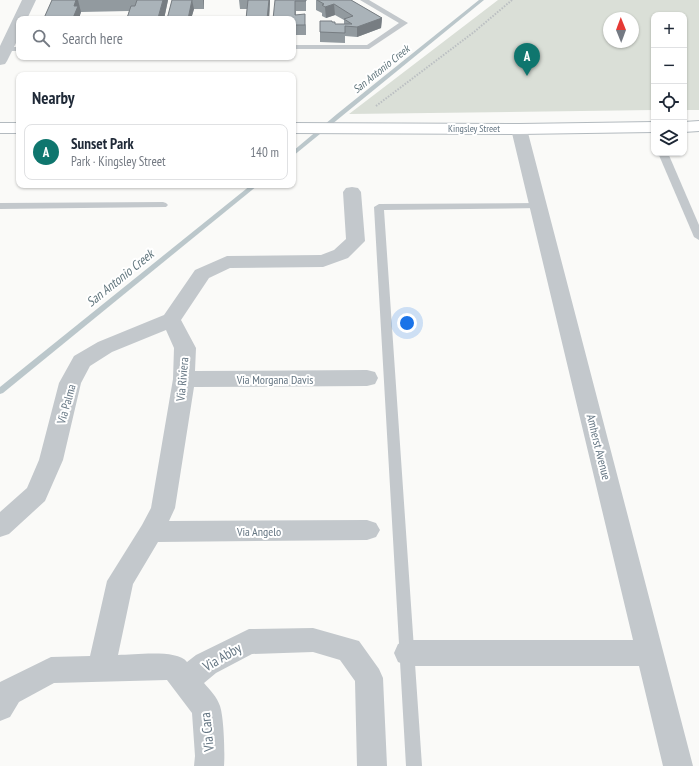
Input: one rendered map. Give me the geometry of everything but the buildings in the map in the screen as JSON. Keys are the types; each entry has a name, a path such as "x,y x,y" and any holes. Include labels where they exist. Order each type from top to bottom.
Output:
{"main road":[{"path":"687,127 699,126"},
{"path":"0,128 16,128"},
{"name":"Kingsley Street","path":"298,128 651,129"}],"street":[{"path":"22,16 29,0"},
{"path":"6,52 16,29"},
{"name":"Amherst Avenue","path":"519,129 678,766"},
{"path":"171,320 202,274 227,262 323,261 341,254 356,241 352,192"},
{"name":"Via Riviera","path":"101,669 120,581 151,532 163,508 184,379 185,348 171,320"},
{"name":"Via Palma","path":"0,527 36,494 51,460 70,383 82,361 105,347 171,320"},
{"name":"Via Morgana Davis","path":"184,379 367,378"},
{"name":"Via Angelo","path":"151,532 367,530"},
{"name":"Via Abby","path":"185,681 206,664 249,642 313,640 349,650 369,678 372,766"},
{"path":"408,653 651,653"},
{"path":"5,699 52,670 174,667 185,681"},
{"name":"Via Cara","path":"185,681 206,708 210,756 209,766"}],"lane":[{"path":"296,47 369,47 404,23 364,0"},
{"path":"664,156 699,237"},
{"path":"0,206 163,205"},
{"path":"414,766 379,207 538,206"}],"path":[{"path":"376,106 474,32 512,0"}],"shaded area":[{"path":"498,0 699,0 699,110 687,110 687,12 651,12 651,110 349,114"}],"waterway":[{"name":"San Antonio Creek","path":"296,151 482,0"},
{"name":"San Antonio Creek","path":"0,391 251,188"}],"place":[{"name":"Sunset Park","path":"527,76"}]}
